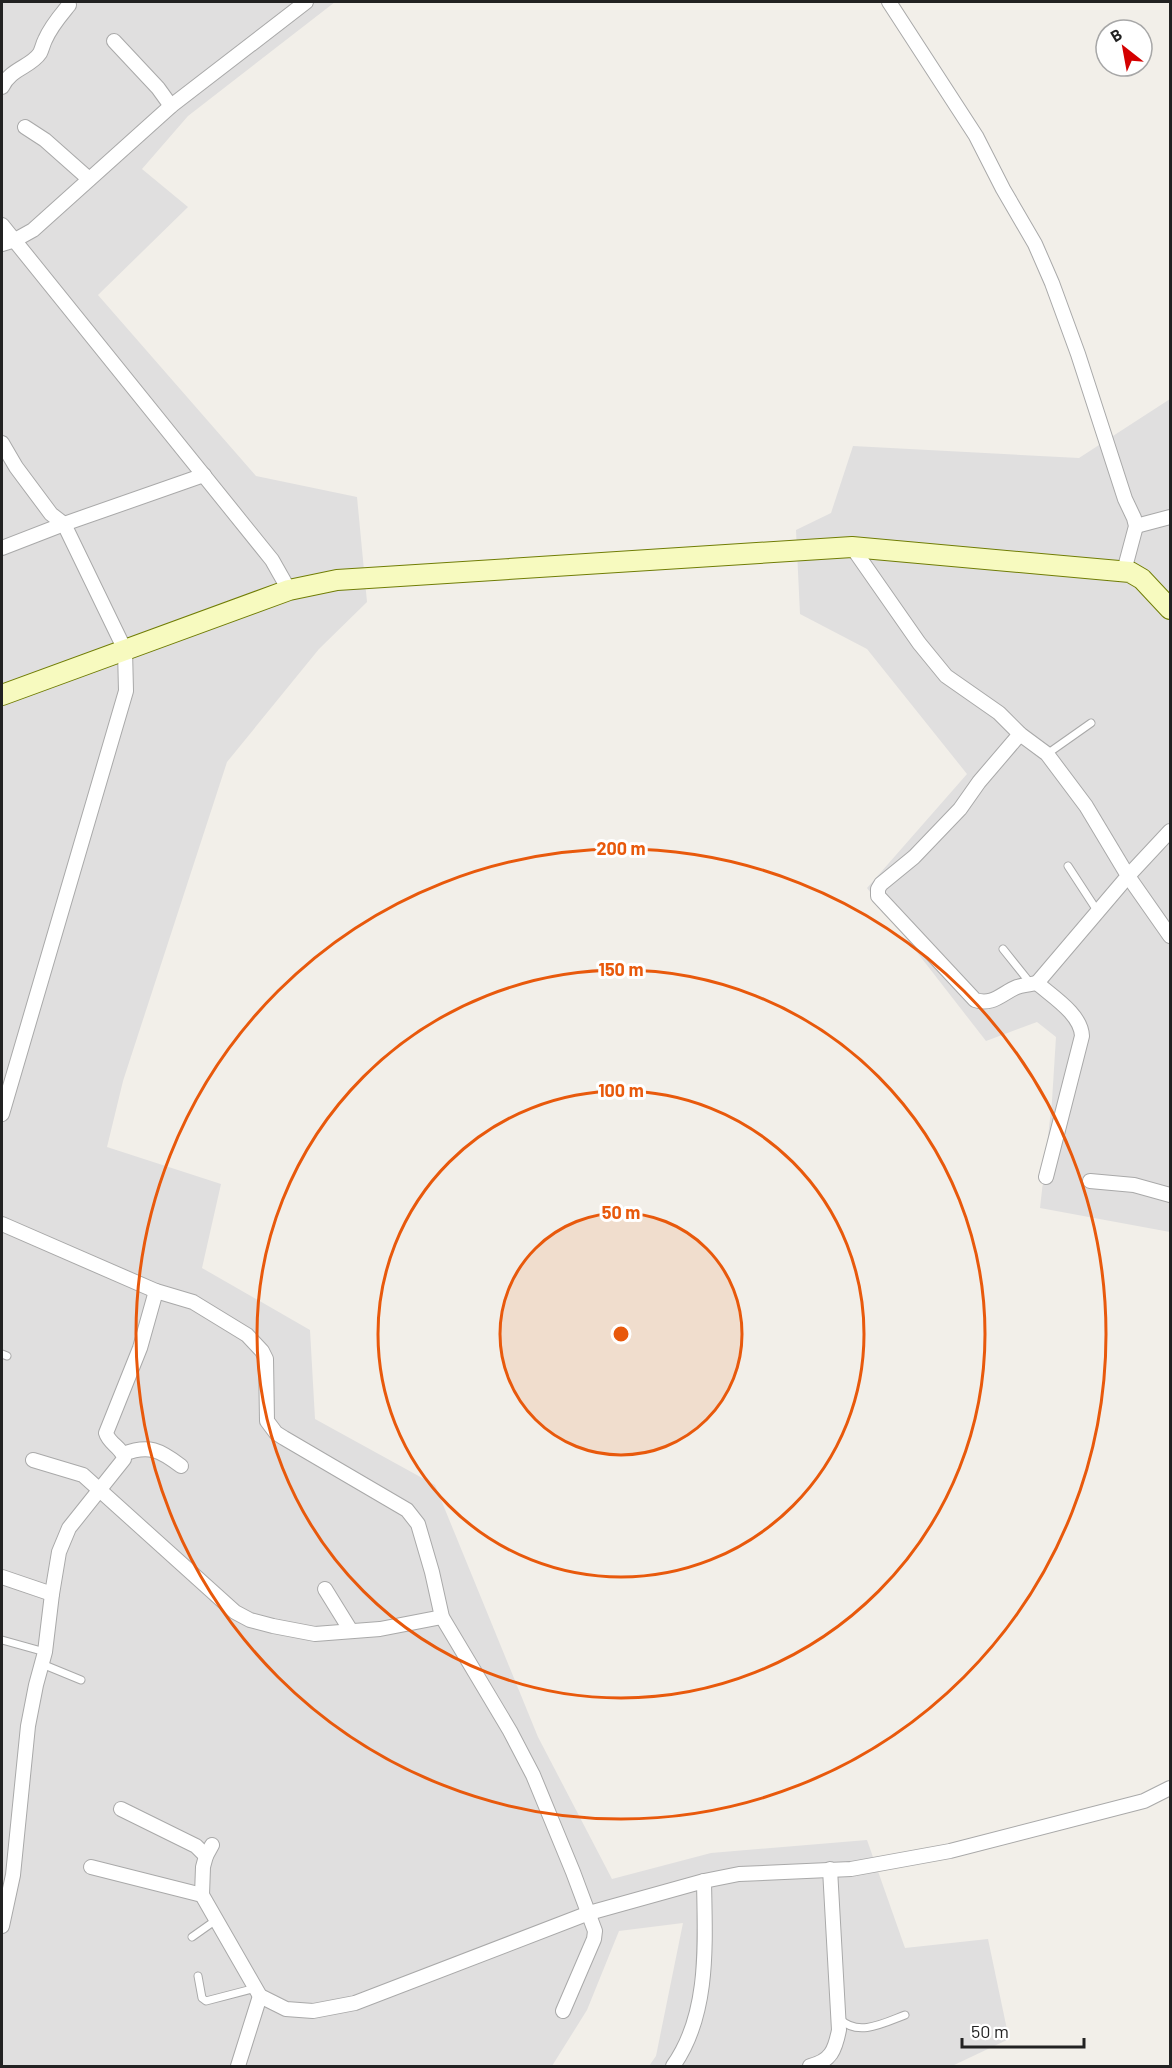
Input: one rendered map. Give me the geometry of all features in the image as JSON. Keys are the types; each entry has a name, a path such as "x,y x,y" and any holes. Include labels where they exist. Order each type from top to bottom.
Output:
{"street":[{"path":"889,2 975,136 1035,244 1059,303 1125,499 1134,518 1136,526 1124,571"},
{"path":"8,242 33,230 171,106 300,3"},
{"path":"2,87 5,79 15,70 40,53 54,23 69,5"},
{"path":"114,41 158,88 171,106"},
{"path":"25,127 45,140 89,179"},
{"path":"2,225 8,242 204,475 272,560 289,590"},
{"path":"2,443 16,467 51,514 64,524 124,650 126,691 2,1114"},
{"path":"2,548 204,475"},
{"path":"1136,526 1170,517"},
{"path":"852,547 919,643 946,676 999,712 1020,734 1047,754 1086,806 1128,876 1170,936"},
{"path":"2,695 289,590 337,580 852,547 1130,572 1142,579 1170,609"},
{"path":"1020,734 978,782 952,817 914,857 878,889 878,896 975,1000 983,1003 992,1002 1015,988 1034,984 1170,831"},
{"path":"1034,984 1074,1016 1082,1028 1083,1036 1046,1177"},
{"path":"1090,1181 1134,1185 1170,1195"},
{"path":"2,1224 156,1291 193,1302 238,1328 262,1351 266,1359 267,1420 276,1433 407,1510 413,1516 418,1524 432,1572 442,1617 510,1731 533,1775 595,1931 594,1939 563,2011"},
{"path":"2,1920 13,1875 28,1726 44,1658 59,1552 69,1528 124,1460 123,1454 106,1433 140,1348 156,1291"},
{"path":"123,1454 136,1449 151,1448 167,1455 181,1466"},
{"path":"33,1460 67,1468 83,1475 235,1612 262,1623 315,1634 380,1629 442,1617"},
{"path":"2,1577 52,1594"},
{"path":"326,1589 351,1631"},
{"path":"121,1809 209,1851 201,1880 202,1894 258,1992 286,2009 314,2011 355,2003 589,1913 704,1881 739,1874 851,1869 950,1851 1144,1801 1170,1788"},
{"path":"91,1867 202,1894"},
{"path":"810,2067 824,2062 833,2050 838,2030 830,1869"},
{"path":"673,2067 690,2035 698,2008 704,1966 704,1881"},
{"path":"238,2067 258,1992"}],"lane":[{"path":"1047,754 1091,723"},
{"path":"1068,866 1098,912"},
{"path":"1003,950 1034,984"},
{"path":"2,1640 44,1658 81,1680"},
{"path":"192,1937 216,1920"},
{"path":"198,1976 202,1998 206,2001 258,1992"},
{"path":"838,2018 846,2025 856,2029 905,2015"}],"shaded area":[{"path":"2,2 335,2 188,116 142,169 188,207 98,295 256,476 357,497 367,602 319,649 227,762 123,1081 107,1147 221,1184 202,1268 310,1330 315,1419 435,1485 538,1737 612,1879 711,1853 867,1840 905,1948 988,1939 1009,2039 952,2066 649,2066 656,2056 683,1923 619,1931 587,2010 552,2066 2,2066"},
{"path":"1170,399 1170,1232 1040,1208 1052,1101 1056,1037 1037,1022 986,1041 867,888 967,774 867,649 800,614 796,530 831,513 853,446 1079,458"}]}
